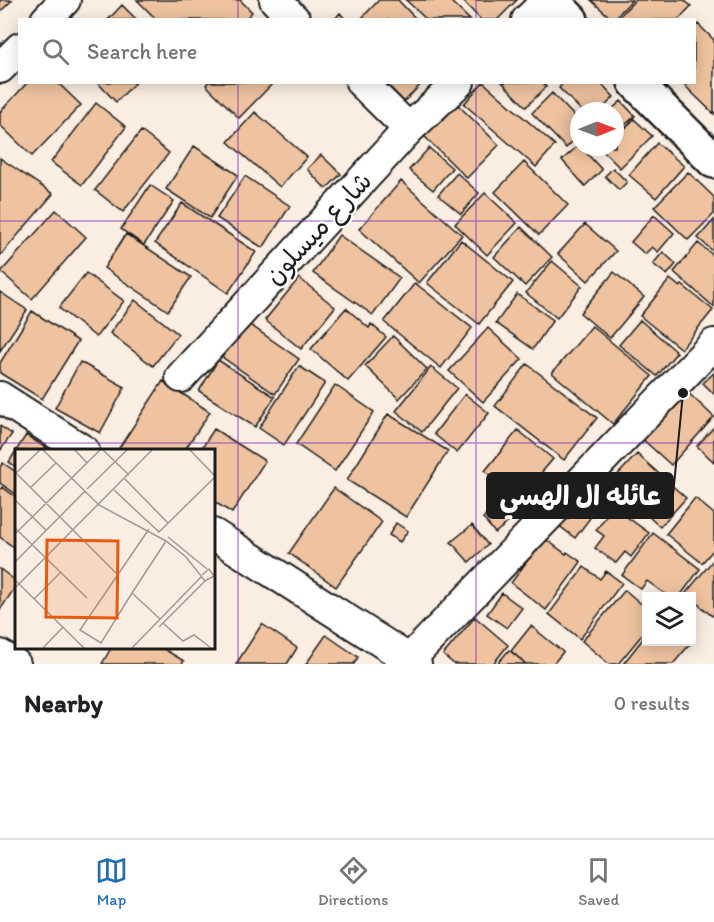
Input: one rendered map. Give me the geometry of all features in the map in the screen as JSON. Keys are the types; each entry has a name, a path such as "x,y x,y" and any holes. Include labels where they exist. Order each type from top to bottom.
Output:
{"street":[{"path":"48,18 65,0"},
{"path":"275,0 293,18"},
{"path":"529,18 550,0 569,18"},
{"path":"0,68 18,50"},
{"path":"363,84 409,129"},
{"name":"شارع ميسلون","path":"181,377 409,129 457,84"},
{"path":"637,84 714,161"},
{"path":"214,535 413,662 714,344"},
{"path":"0,397 81,449"},
{"path":"0,655 15,664"}],"building":[{"path":"0,0 12,0 0,12"},
{"path":"137,0 240,0 252,12 247,18 155,18"},
{"path":"379,0 398,0 415,18 362,18"},
{"path":"406,0 449,0 468,18 425,18"},
{"path":"462,0 517,0 499,18 479,18"},
{"path":"591,0 632,0 615,18 611,18"},
{"path":"635,0 684,0 691,6 680,18 618,18"},
{"path":"122,5 135,18 110,18"},
{"path":"698,24 714,40 714,114 683,84 696,84 696,26"},
{"path":"26,84 59,84 81,105 32,156 0,125 0,112"},
{"path":"99,84 134,84 116,102"},
{"path":"207,84 272,84 239,118"},
{"path":"387,84 421,84 404,102"},
{"path":"481,84 485,84 555,145 536,167 464,104"},
{"path":"504,84 544,84 546,87 526,107"},
{"path":"562,84 602,84 614,97 609,102 573,102 559,88"},
{"path":"552,93 570,112 570,144 566,148 532,113"},
{"path":"96,103 126,127 82,185 51,162"},
{"path":"456,103 499,145 467,178 424,136"},
{"path":"624,104 635,116 624,126"},
{"path":"255,112 307,157 280,187 228,142"},
{"path":"634,119 652,136 620,168 608,156 624,156 624,130"},
{"path":"141,131 169,153 123,212 95,190"},
{"path":"657,143 684,166 656,198 629,175"},
{"path":"194,146 238,175 210,218 166,189"},
{"path":"429,148 452,168 433,190 409,170"},
{"path":"570,153 570,156 589,156 602,170 585,186 562,160"},
{"path":"321,155 341,174 326,189 307,169"},
{"path":"0,158 53,194 0,256"},
{"path":"524,162 568,205 539,235 495,192"},
{"path":"613,168 627,182 619,190 605,176"},
{"path":"688,172 714,197 714,214 688,240 654,207"},
{"path":"457,173 479,193 461,214 438,195"},
{"path":"245,176 290,206 263,248 217,218"},
{"path":"401,181 462,235 419,283 359,229"},
{"path":"150,185 174,201 144,245 121,229"},
{"path":"485,193 517,223 487,255 455,224"},
{"path":"182,203 256,252 228,293 155,243"},
{"path":"56,210 86,237 32,299 1,272"},
{"path":"654,215 674,233 658,252 652,247 645,254 631,242"},
{"path":"714,220 714,252 698,238"},
{"path":"585,224 616,251 588,281 558,254"},
{"path":"521,227 552,257 525,286 494,257"},
{"path":"126,234 191,277 168,311 104,268"},
{"path":"339,235 400,278 373,315 313,273"},
{"path":"461,240 513,282 479,324 427,283"},
{"path":"698,243 714,256 714,307 674,272"},
{"path":"663,252 676,264 667,275 653,264"},
{"path":"552,261 582,286 557,318 526,293"},
{"path":"614,272 644,297 610,338 580,313"},
{"path":"86,273 124,301 96,337 59,308"},
{"path":"299,278 335,307 301,349 265,320"},
{"path":"670,279 680,287 682,285 713,310 681,349 640,316"},
{"path":"415,283 472,328 441,368 384,322"},
{"path":"0,292 27,310 0,351"},
{"path":"517,294 553,320 533,349 496,323"},
{"path":"135,300 178,334 153,366 110,333"},
{"path":"346,308 369,328 371,324 386,337 348,381 311,349"},
{"path":"32,311 78,341 42,399 0,373 0,363"},
{"path":"640,320 677,352 657,376 619,345"},
{"path":"246,322 299,359 275,394 222,357"},
{"path":"592,326 652,376 613,424 552,373"},
{"path":"488,328 522,359 483,402 449,371"},
{"path":"393,336 427,369 399,399 365,366"},
{"path":"218,360 275,397 255,427 199,391"},
{"path":"80,362 125,387 100,433 55,408"},
{"path":"527,364 597,418 564,460 495,406"},
{"path":"299,366 325,383 284,445 259,428"},
{"path":"431,367 457,388 422,432 396,411"},
{"path":"714,373 714,394 703,383"},
{"path":"163,381 210,412 185,449 119,448"},
{"path":"335,385 374,412 335,471 296,444"},
{"path":"683,388 714,417 671,465 640,437"},
{"path":"465,394 489,413 457,453 434,434"},
{"path":"388,414 448,451 406,517 347,480"},
{"path":"0,426 12,434 0,451"},
{"path":"714,427 714,462 697,446"},
{"path":"214,429 265,461 232,513 214,502 214,449 201,449"},
{"path":"518,430 553,459 519,499 485,471"},
{"path":"26,435 48,449 17,449"},
{"path":"15,452 15,466 9,462"},
{"path":"637,454 686,498 660,527 611,482"},
{"path":"3,463 15,471 15,493 0,483 0,467"},
{"path":"2,487 15,496 15,548 0,537 0,490"},
{"path":"334,488 382,522 336,587 289,553"},
{"path":"584,489 602,502 575,538 557,524"},
{"path":"695,498 714,514 714,549 702,563 666,534"},
{"path":"504,500 516,516 495,533 483,518"},
{"path":"613,507 649,533 631,557 625,552 616,563 595,548 604,536 596,530"},
{"path":"396,523 408,531 400,542 389,535"},
{"path":"472,525 488,545 469,562 451,542"},
{"path":"653,533 700,569 683,592 662,592 647,581 641,589 622,575"},
{"path":"544,538 581,562 546,610 511,583"},
{"path":"714,559 714,614 712,616 696,602 696,592 687,592"},
{"path":"584,567 600,579 606,571 622,583 580,639 549,614"},
{"path":"0,569 15,580 15,588 0,610"},
{"path":"625,590 642,605 642,635 618,664 609,664 582,641"},
{"path":"502,593 522,608 507,628 487,614"},
{"path":"475,617 508,645 493,664 454,664 443,655"},
{"path":"262,624 297,648 287,664 236,664"},
{"path":"531,626 563,652 553,664 526,664 511,651"},
{"path":"326,635 358,657 354,664 306,664"},
{"path":"642,640 642,646 688,646 673,664 623,664"},
{"path":"110,649 164,649 184,661 182,664 102,664"},
{"path":"509,650 526,664 497,664"}],"place":[{"name":"عائله ال الهسي","path":"683,393"}]}
